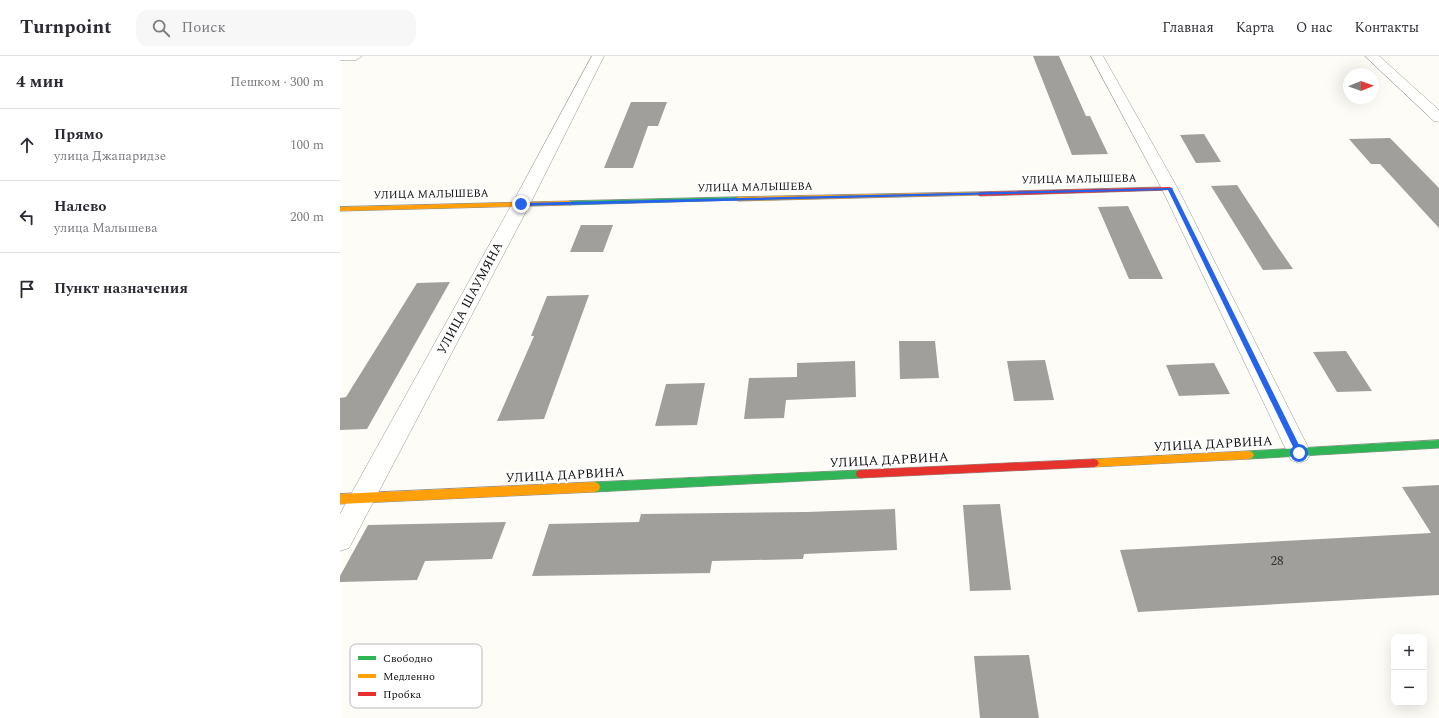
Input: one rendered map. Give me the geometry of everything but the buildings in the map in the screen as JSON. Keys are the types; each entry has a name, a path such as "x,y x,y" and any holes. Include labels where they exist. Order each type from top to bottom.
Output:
{"street":[{"path":"340,56 356,56"},
{"name":"УЛИЦА ШАУМЯНА","path":"340,539 521,204 598,56"},
{"path":"1097,56 1170,189 1299,453"},
{"path":"1371,56 1439,118"},
{"name":"УЛИЦА МАЛЫШЕВА","path":"340,209 1170,189"},
{"name":"УЛИЦА ДАРВИНА","path":"340,499 1299,453 1439,444"}],"traffic: fast":[{"path":"569,203 738,199"},
{"path":"1249,455 1439,444"},
{"path":"595,487 861,474"}],"traffic: slow":[{"path":"738,199 980,194"},
{"path":"340,209 569,203"},
{"path":"1094,463 1249,455"},
{"path":"340,499 595,487"}],"traffic: jam":[{"path":"980,194 1170,189"},
{"path":"861,474 1094,463"}],"route":[{"path":"521,204 1170,189 1299,453"}]}
